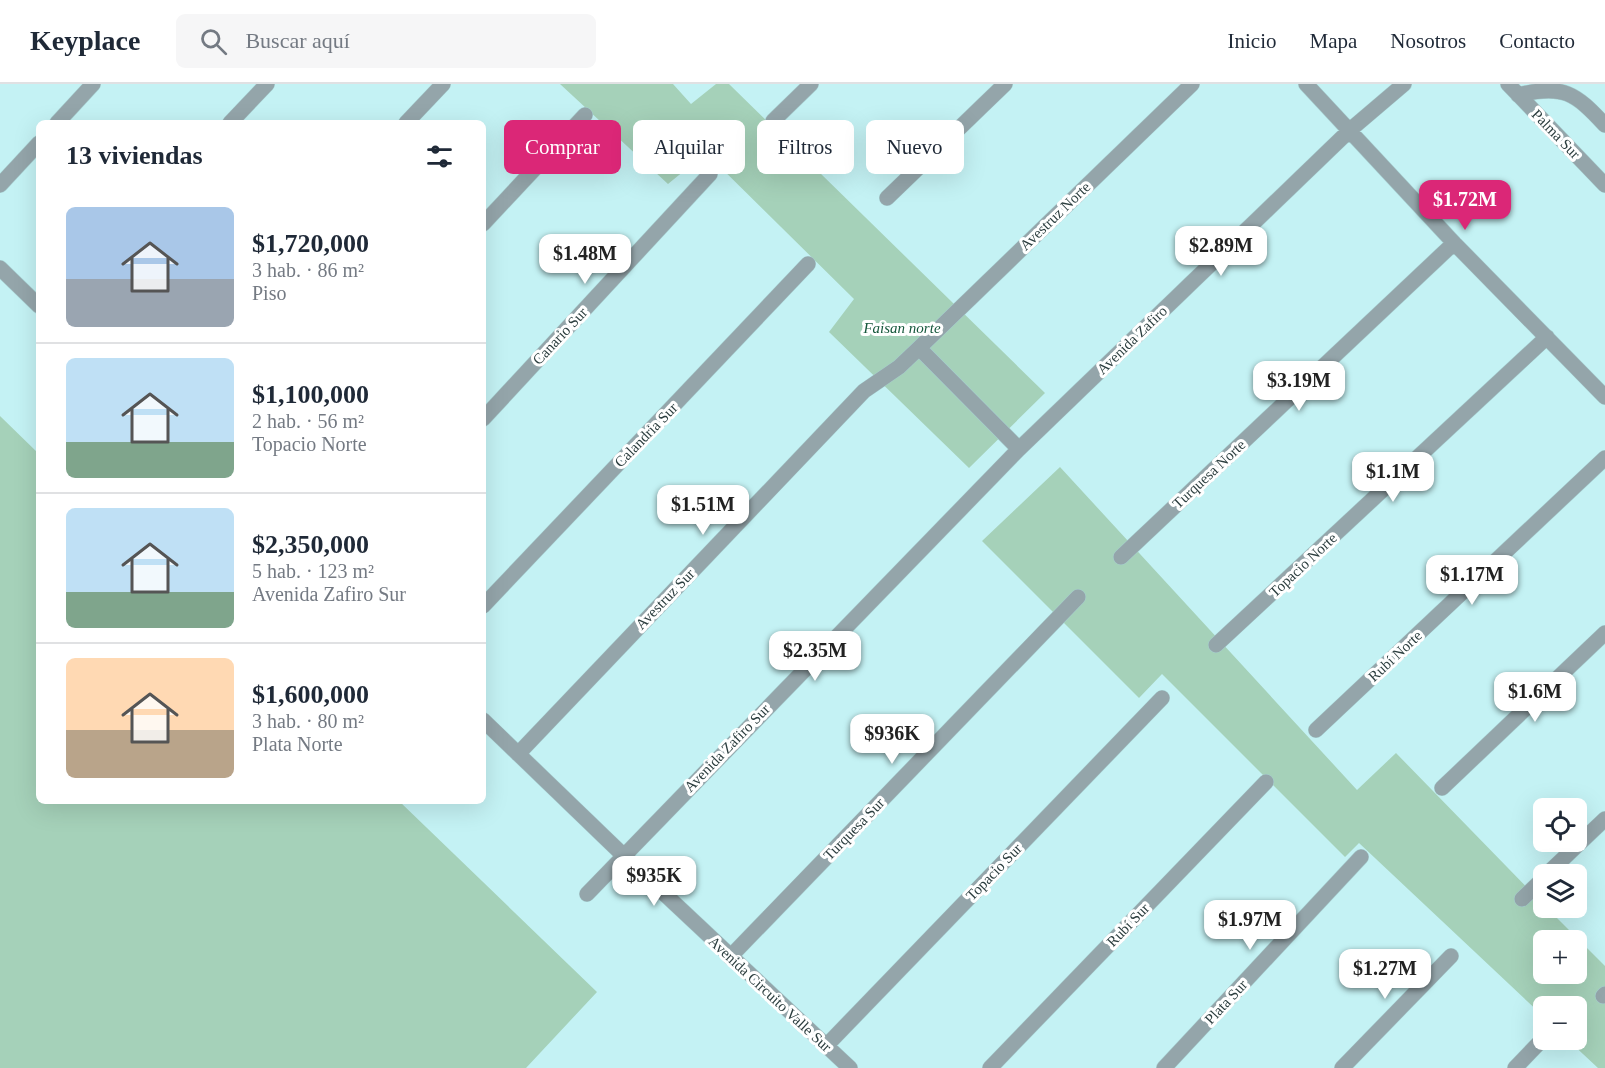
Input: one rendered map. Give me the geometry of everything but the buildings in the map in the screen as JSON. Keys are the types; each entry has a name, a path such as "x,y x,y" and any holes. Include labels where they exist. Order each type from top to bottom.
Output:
{"street":[{"path":"60,120 93,84"},
{"path":"233,120 267,84"},
{"path":"409,120 443,84"},
{"path":"774,120 811,84"},
{"path":"887,198 1005,84"},
{"name":"Avestruz Norte","path":"919,348 1192,84"},
{"path":"1306,84 1454,243 1605,397"},
{"name":"Avenida Zafiro","path":"1019,449 1350,130 1404,84"},
{"path":"1513,89 1551,88 1564,91 1579,98 1605,125"},
{"name":"Palma Sur","path":"1513,89 1605,185"},
{"path":"486,221 585,116"},
{"path":"0,185 36,146"},
{"name":"Canario Sur","path":"486,416 711,174"},
{"name":"Turquesa Norte","path":"1121,557 1454,243"},
{"name":"Calandria Sur","path":"486,603 808,264"},
{"path":"0,268 36,303"},
{"name":"Topacio Norte","path":"1216,645 1547,338"},
{"path":"919,348 1019,449"},
{"name":"Avestruz Sur","path":"518,754 864,391 899,367 919,348"},
{"name":"Avenida Zafiro Sur","path":"587,894 1019,449"},
{"name":"Rubí Norte","path":"1316,730 1605,458"},
{"name":"Turquesa Sur","path":"730,957 1078,597"},
{"path":"1442,788 1605,633"},
{"name":"Topacio Sur","path":"826,1046 1162,698"},
{"name":"Avenida Circuito Valle Sur","path":"486,723 730,957 850,1068"},
{"name":"Rubí Sur","path":"990,1068 1266,782"},
{"path":"1558,864 1605,819"},
{"name":"Plata Sur","path":"1164,1068 1361,857"},
{"path":"1522,899 1533,888"},
{"path":"1342,1068 1451,956"},
{"path":"1515,1068 1533,1049"}],"green space":[{"name":"Faisan norte","path":"560,84 673,84 691,104 716,84 729,84 766,120 757,120 757,174 821,174 1045,393 969,468 829,332 854,299 727,174 745,174 745,120 633,120 633,152 621,140 621,120 599,120"},
{"name":"Faisan norte","path":"657,174 680,174 668,184"},
{"path":"0,416 36,451 36,804 402,804 597,992 526,1068 0,1068"},
{"path":"1060,467 1357,790 1396,753 1533,894 1533,918 1557,918 1569,930 1533,930 1533,984 1587,984 1587,948 1605,966 1605,1068 1598,1068 1579,1050 1587,1050 1587,996 1533,996 1533,1007 1359,843 1345,857 1162,674 1139,698 982,541"}]}
